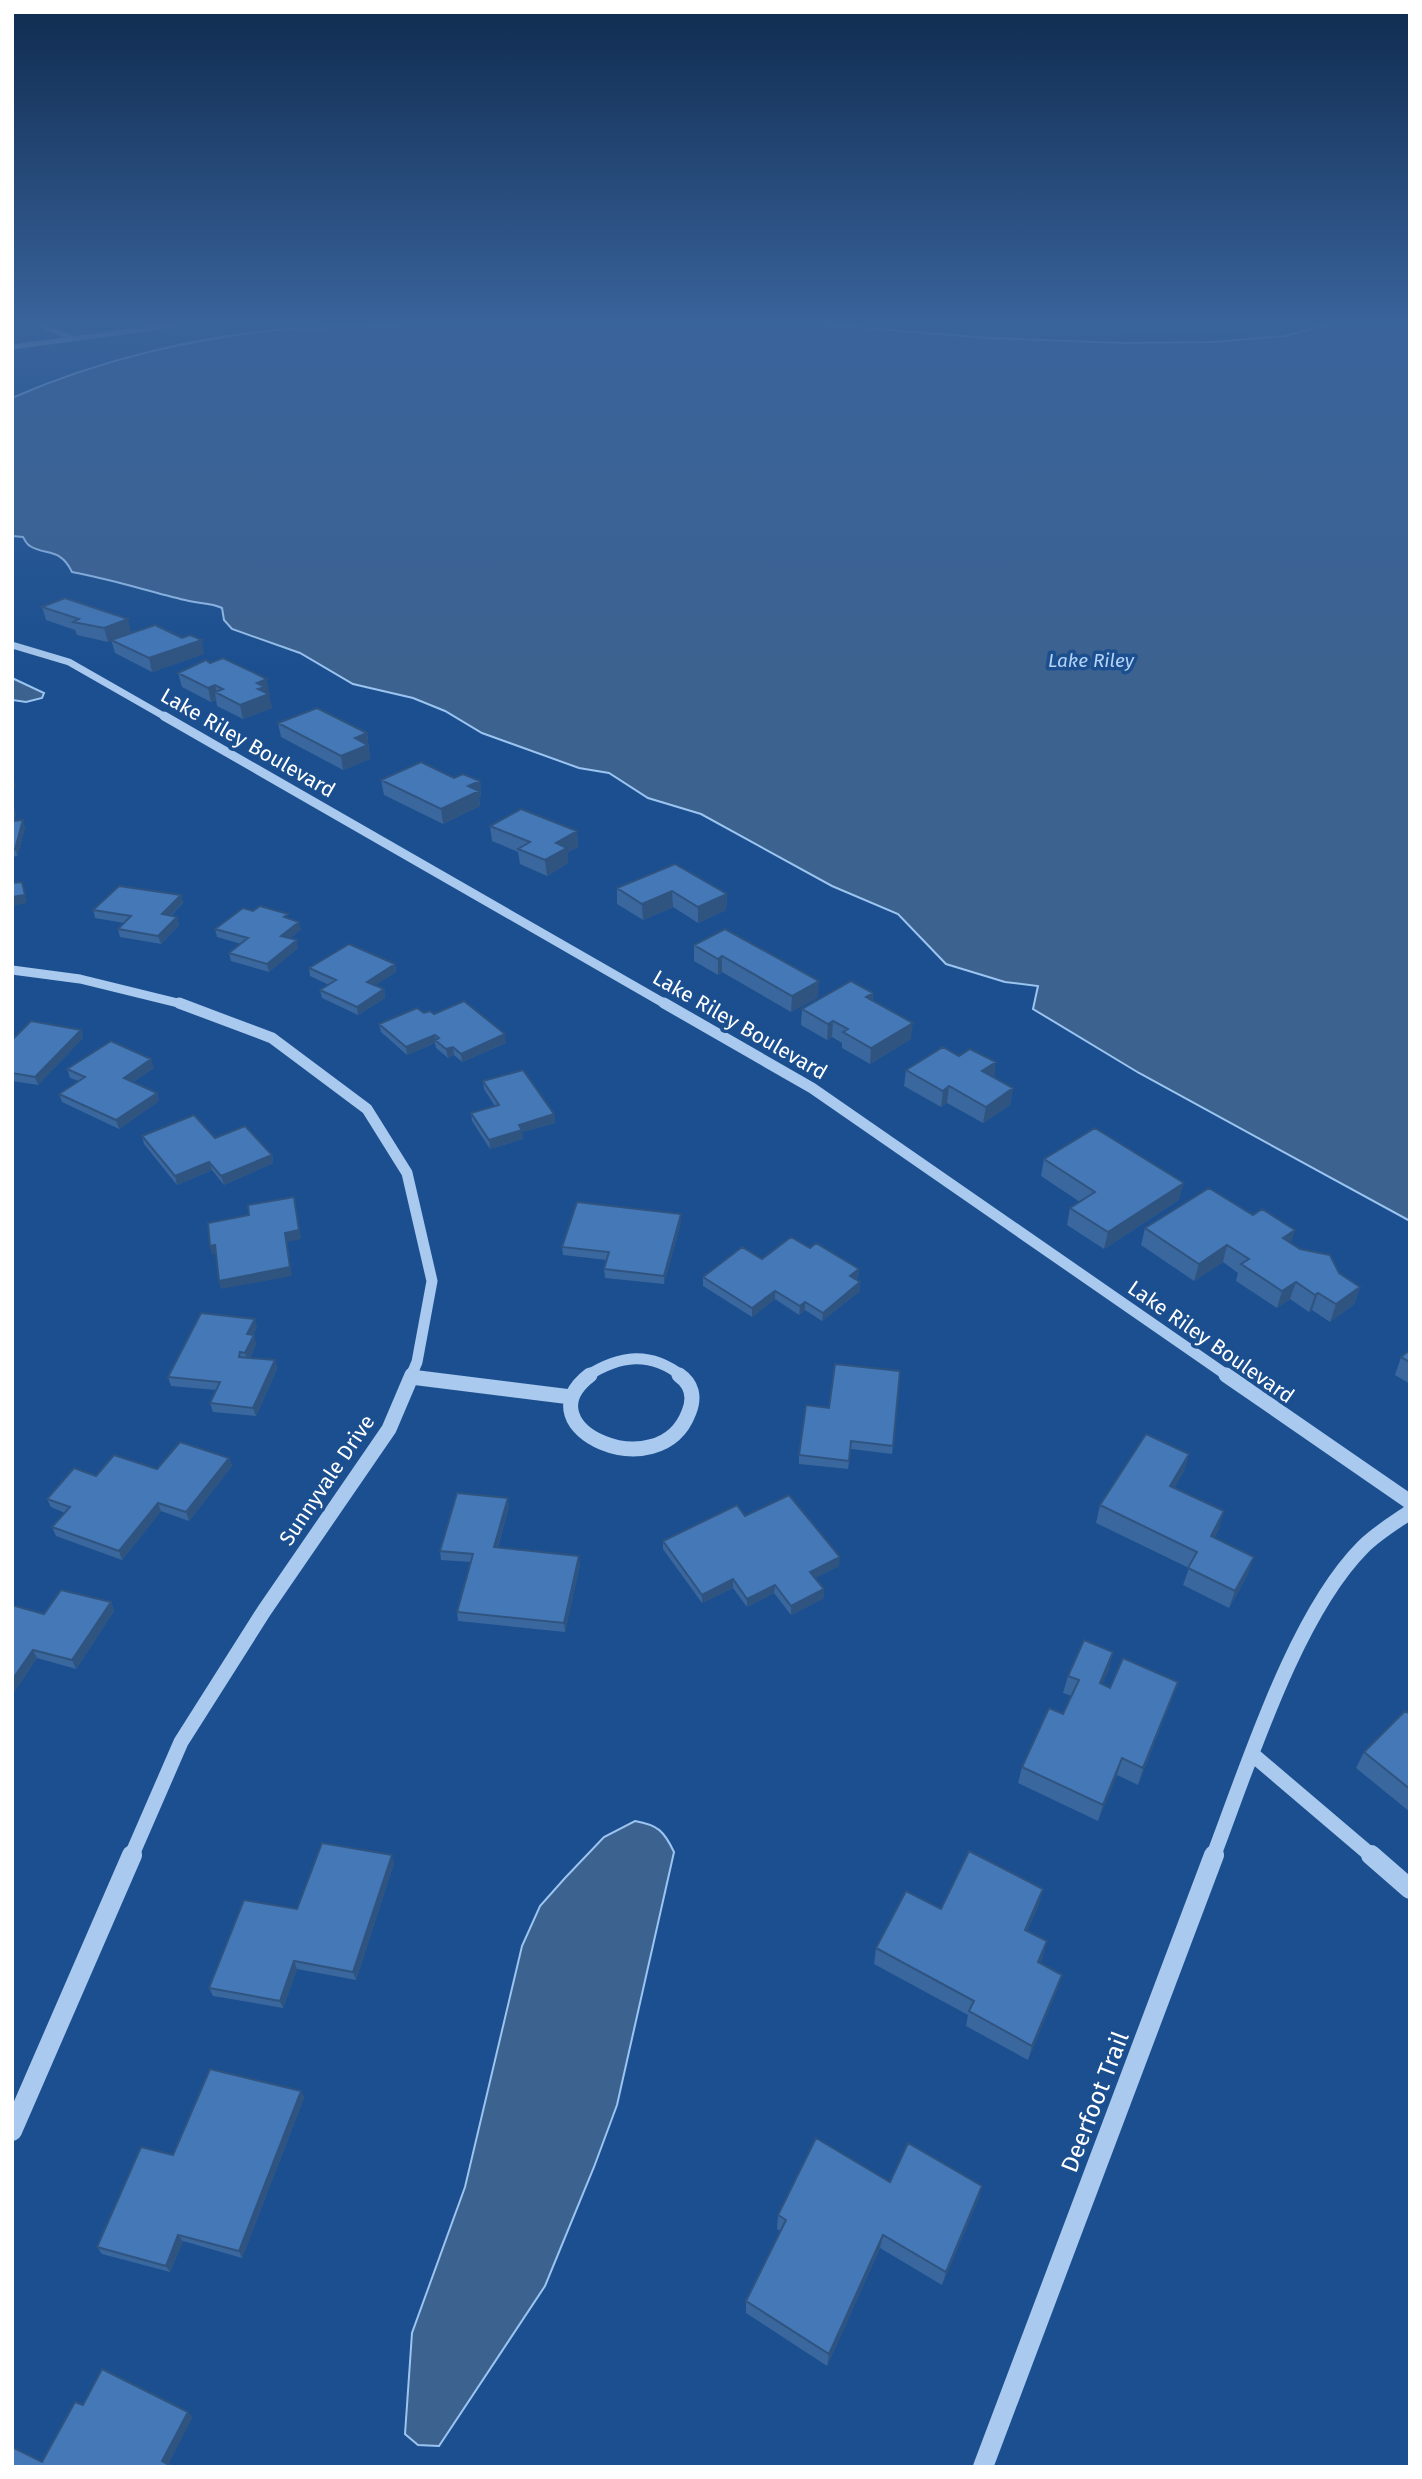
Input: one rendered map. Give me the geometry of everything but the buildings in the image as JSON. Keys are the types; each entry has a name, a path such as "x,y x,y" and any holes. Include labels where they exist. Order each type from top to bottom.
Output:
{"street":[{"name":"Lake Riley Boulevard","path":"12,646 69,663 812,1088 1410,1502"},
{"name":"Sunnyvale Drive","path":"12,970 80,979 190,1006 272,1038 367,1109 407,1173 432,1281 417,1362 389,1429 264,1611 181,1742 12,2131"},
{"path":"630,1357 650,1359 676,1371 692,1390 693,1406 688,1422 666,1440 635,1449 613,1447 594,1440 579,1428 571,1413 571,1397 578,1382 592,1370 610,1361 630,1357"},
{"path":"411,1377 571,1397"},
{"name":"Deerfoot Trail","path":"983,2467 1252,1754 1326,1594 1360,1549 1410,1512"},
{"path":"1252,1754 1410,1889"}],"water":[{"name":"Lake Riley","path":"12,441 1410,441 1410,1221 1139,1073 1033,1009 1038,986 1005,982 946,964 898,914 832,886 701,814 648,798 609,773 579,768 482,733 445,711 413,698 353,684 300,653 232,629 224,620 222,608 72,572 58,555 30,546 23,537 12,536"},
{"path":"12,678 44,693 42,698 26,702 12,700"},
{"path":"635,1821 659,1830 674,1852 617,2105 545,2286 439,2446 418,2445 405,2434 412,2333 465,2187 522,1946 540,1906 565,1878 604,1837"}]}
